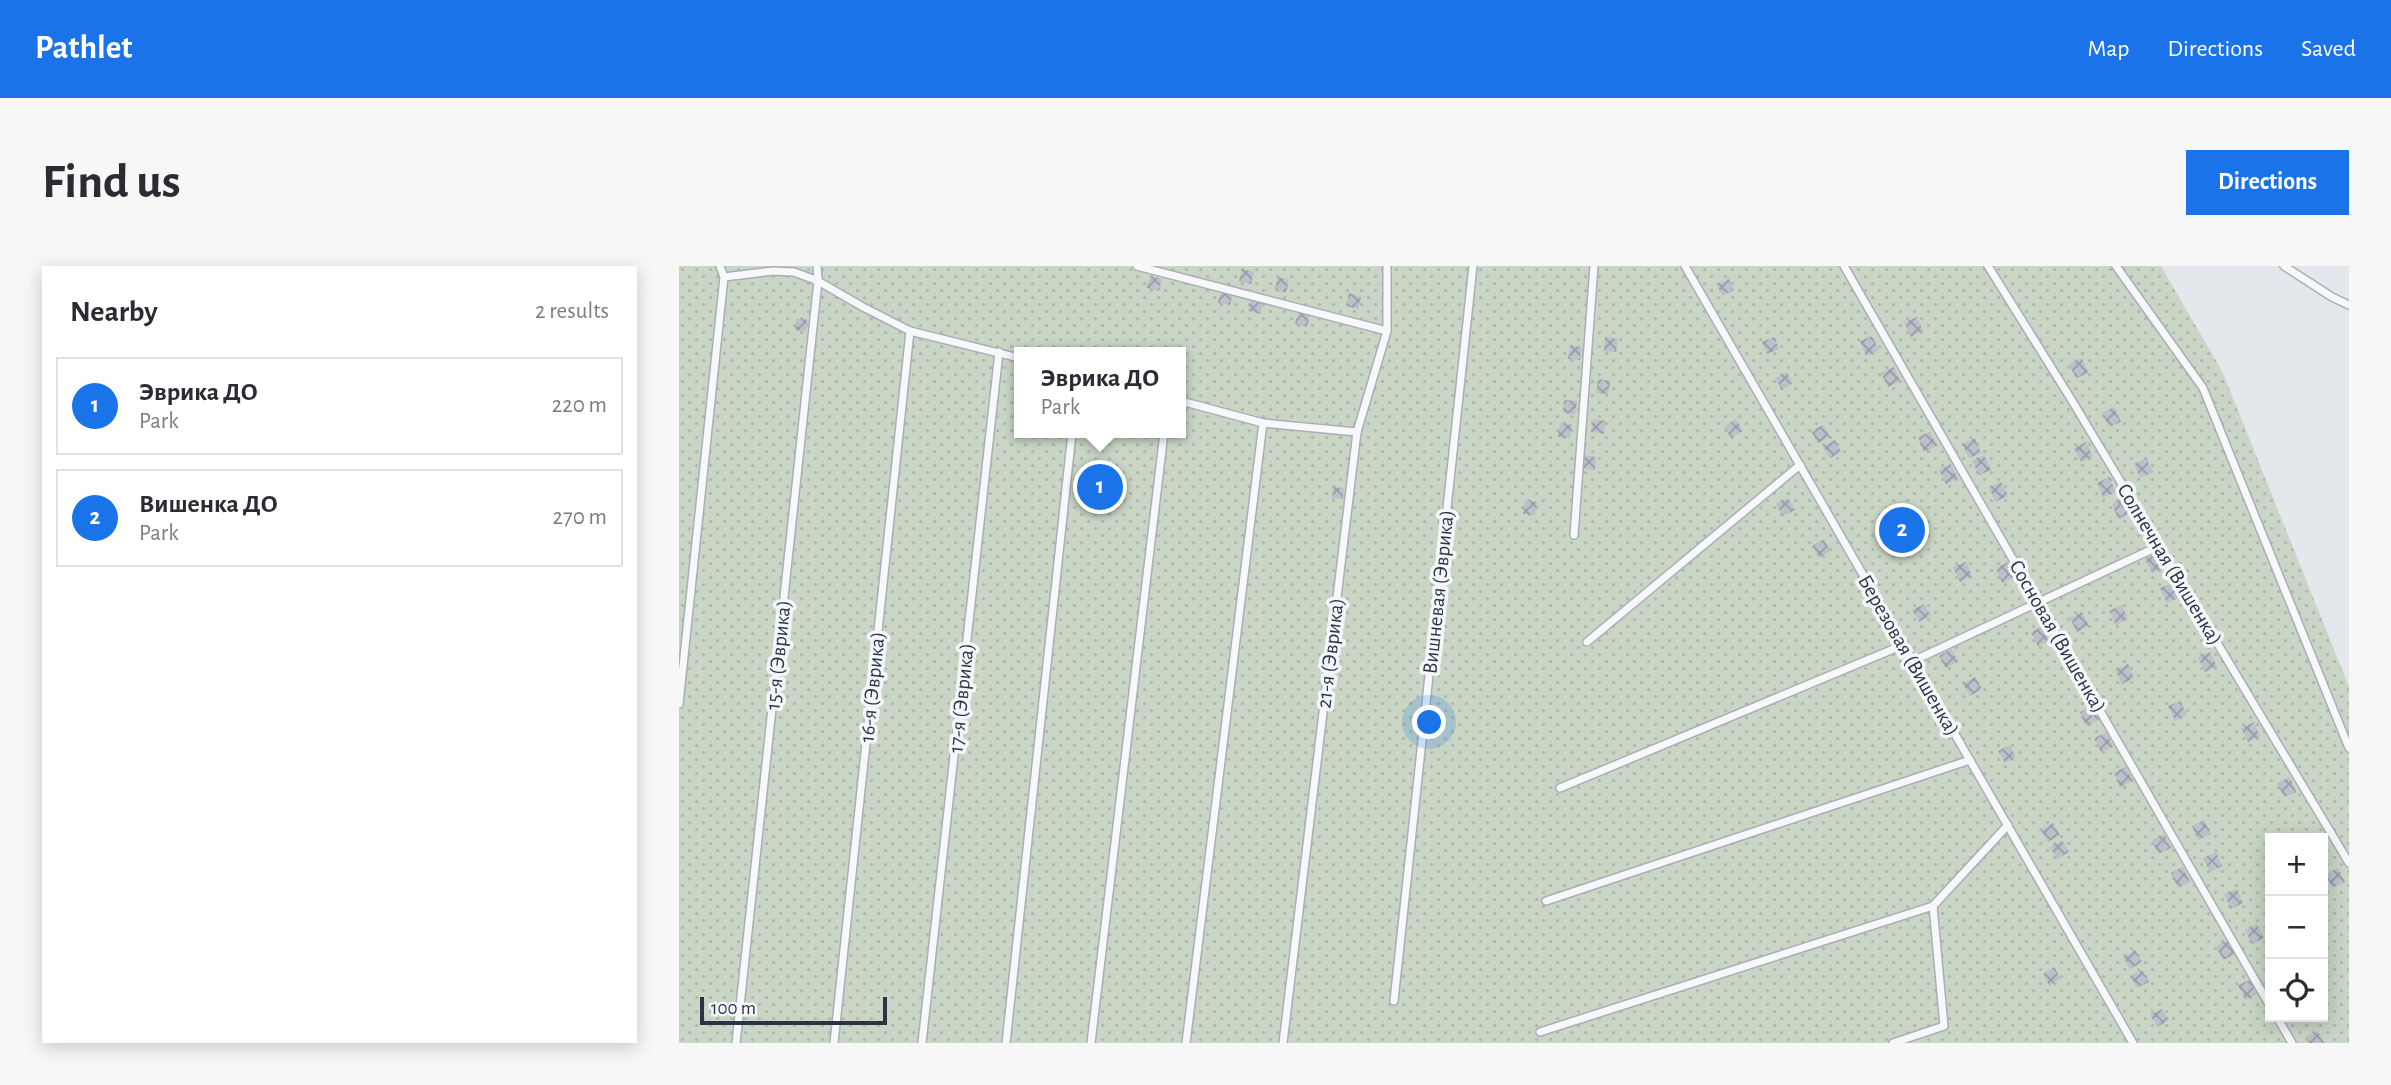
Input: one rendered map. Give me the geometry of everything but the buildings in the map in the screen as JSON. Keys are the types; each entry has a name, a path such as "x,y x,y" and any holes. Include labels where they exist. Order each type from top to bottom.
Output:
{"lane":[{"path":"679,704 724,277 720,266"},
{"name":"15-я (Эврика)","path":"736,1043 818,281 817,266"},
{"path":"1137,266 1387,331"},
{"name":"21-я (Эврика)","path":"1283,1043 1357,432 1387,331 1387,266"},
{"name":"Вишневая (Эврика)","path":"1394,1001 1473,266"},
{"path":"1574,535 1594,266"},
{"name":"Березовая (Вишенка)","path":"1685,266 2133,1043"},
{"name":"Сосновая (Вишенка)","path":"1844,266 2265,997"},
{"name":"Солнечная (Вишенка)","path":"1987,266 2071,399 2349,863"},
{"path":"2116,266 2203,388 2349,748"},
{"path":"2284,266 2349,305"},
{"path":"724,277 773,271 794,272 818,281 910,331 1014,356"},
{"name":"16-я (Эврика)","path":"834,1043 910,331"},
{"name":"17-я (Эврика)","path":"922,1043 999,352"},
{"path":"1186,402 1263,423 1357,432"},
{"path":"1186,1043 1263,423"},
{"path":"1006,1043 1071,438"},
{"path":"1091,1043 1163,438"},
{"path":"1587,642 1800,465"},
{"path":"1913,661 2159,546"},
{"path":"1560,788 1903,645"},
{"path":"1546,901 1970,760"},
{"path":"1540,1032 1933,906 2008,825"},
{"path":"1893,1043 1944,1026 1933,906"},
{"path":"2280,1022 2292,1043"}],"green space":[{"path":"679,266 2161,266 2223,373 2349,687 2349,1043 679,1043"}],"place":[{"name":"Эврика ДО","path":"1100,487"},
{"name":"Вишенка ДО","path":"1902,530"}]}
